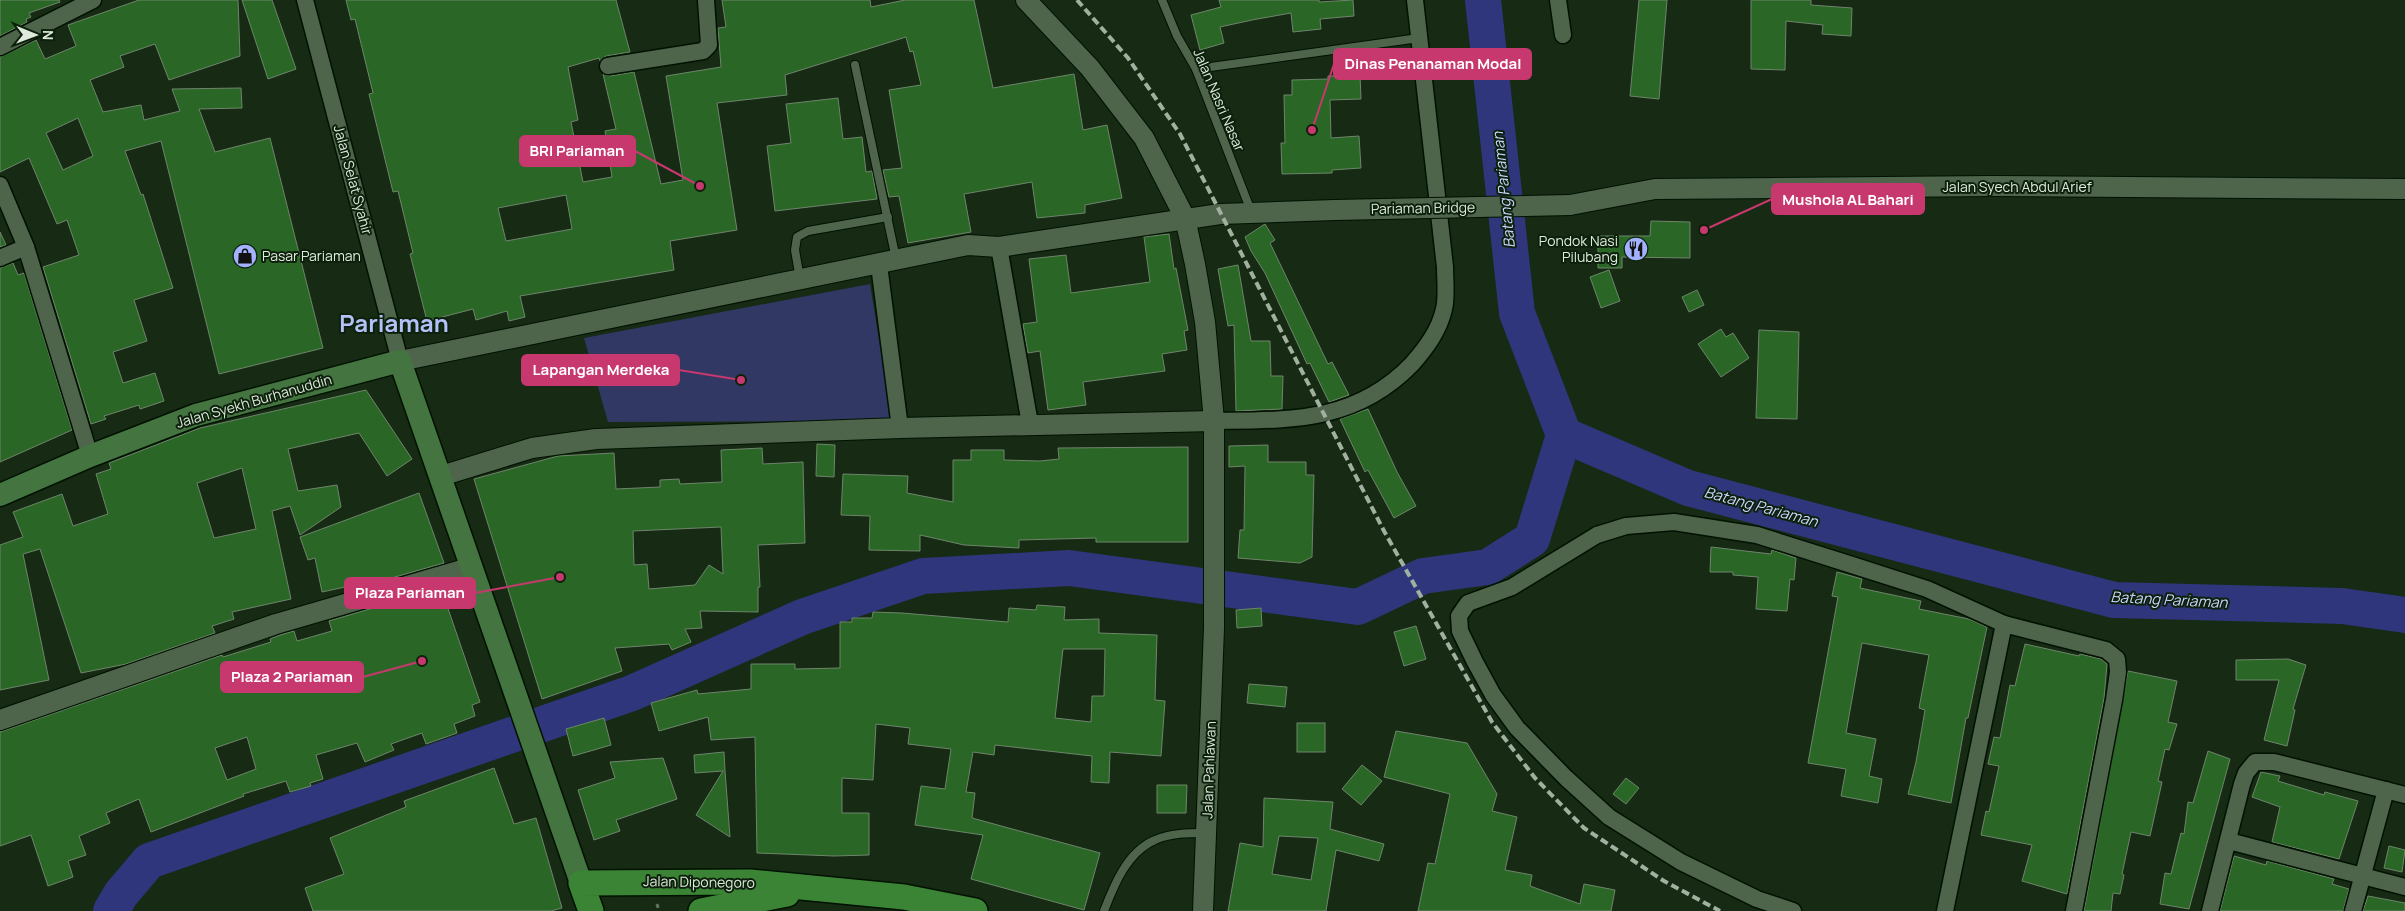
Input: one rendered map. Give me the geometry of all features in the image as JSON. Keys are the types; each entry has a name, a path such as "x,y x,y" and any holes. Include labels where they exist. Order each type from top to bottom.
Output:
{"main road":[{"name":"Jalan Syekh Burhanuddin","path":"0,495 90,456 196,415 400,361"},
{"path":"400,361 591,911"},
{"name":"Jalan Diponegoro","path":"581,883 750,882 904,897 975,911"},
{"name":"Jalan Diponegoro","path":"702,911 817,888"}],"street":[{"path":"0,48 93,0"},
{"name":"Jalan Selat Syahir","path":"305,0 400,361"},
{"path":"608,66 703,51 709,45 710,36 706,0"},
{"name":"Jalan Pahlawan","path":"1026,0 1090,68 1144,138 1185,218 1205,322 1214,421 1214,628 1203,911"},
{"path":"440,476 532,448 596,440 1030,424 1291,420 1349,408 1399,377 1430,345 1444,309 1445,267 1415,0"},
{"path":"1558,0 1563,35"},
{"path":"0,185 26,247 90,456"},
{"name":"Jalan Syech Abdul Arief","path":"1570,205 1655,189 1992,186 2405,189"},
{"name":"Pariaman Bridge","path":"400,361 968,245 999,248 1185,218 1251,211 1570,205"},
{"path":"0,258 26,247"},
{"path":"999,248 1030,424"},
{"path":"887,262 900,428"},
{"path":"1793,911 1757,899 1681,862 1609,817 1566,778 1517,728 1493,694 1460,631 1459,616 1468,603 1512,587 1597,535 1626,526 1674,522 1757,535 1927,590 2004,624 2106,650 2117,659 2118,672 2074,911"},
{"path":"0,720 276,624 472,567"},
{"path":"1945,911 2004,624"},
{"path":"2210,911 2242,784 2246,773 2255,762 2274,762 2405,795"},
{"path":"2353,911 2386,790"},
{"path":"2229,841 2405,887"}],"lane":[{"name":"Jalan Nasri Nasar","path":"1162,0 1177,36 1196,69 1251,211"},
{"path":"1196,69 1418,38"},
{"path":"855,65 888,217 887,262"},
{"path":"800,279 795,250 797,237 808,231 888,217"},
{"path":"1104,911 1112,889 1134,854 1155,840 1182,834 1207,832"}],"shaded area":[{"path":"870,284 892,421 608,422 584,338"}],"building":[{"path":"0,0 59,0 60,2 29,13 31,17 26,19 27,22 0,36"},
{"path":"139,0 238,0 240,56 169,80 155,44 120,56 124,67 90,80 103,112 141,105 144,120 180,111 172,89 241,88 242,108 199,109 215,152 270,138 323,348 219,374 161,141 125,151 141,195 143,194 173,288 134,300 147,341 113,352 123,383 155,373 164,401 140,409 139,405 104,416 106,419 91,424 43,267 79,255 67,220 57,224 29,158 0,172 0,57 36,40 45,59 76,46 68,25","holes":["78,118 93,156 63,170 46,133"]},
{"path":"242,0 272,0 296,69 268,79"},
{"path":"346,0 616,0 630,52 606,56 600,61 599,58 568,67 578,120 571,122 583,182 612,177 605,131 616,129 603,74 610,76 634,72 661,184 683,180 666,76 721,67 718,28 726,27 722,0 870,0 871,7 905,0 974,0 993,88 1074,74 1083,130 1107,125 1122,198 1085,205 1085,213 1037,218 1032,182 964,194 971,232 908,243 899,196 889,197 883,170 902,168 889,90 921,85 913,51 910,52 906,37 785,75 787,95 717,103 737,230 670,241 674,270 520,296 525,317 509,321 507,311 476,320 473,309 427,321 410,254 413,253 398,191 393,192 369,94 373,93 355,19 351,20","holes":["566,195 572,229 506,241 498,208"]},
{"path":"1219,0 1319,0 1319,2 1353,0 1354,16 1320,19 1321,29 1293,32 1291,13 1220,27 1224,43 1200,50 1191,15 1221,7"},
{"path":"1639,0 1667,0 1659,99 1630,96"},
{"path":"1751,0 1811,0 1811,5 1852,8 1851,36 1822,34 1823,25 1786,21 1785,70 1751,69"},
{"path":"1357,63 1357,75 1360,75 1361,99 1330,100 1331,138 1359,136 1361,168 1332,170 1332,173 1282,174 1281,143 1285,143 1284,95 1292,95 1292,80 1328,79 1328,76 1339,76 1339,64"},
{"path":"838,98 843,139 862,137 866,172 872,171 877,199 775,211 767,146 791,143 786,104"},
{"path":"1651,221 1690,222 1690,258 1622,257 1622,268 1598,268 1598,236 1650,236"},
{"path":"1265,224 1275,240 1270,243 1328,364 1332,362 1349,395 1329,402 1310,363 1307,364 1265,273 1251,251 1245,237"},
{"path":"0,232 6,245 0,247"},
{"path":"1169,234 1174,269 1176,268 1188,330 1184,331 1187,350 1162,354 1165,371 1083,382 1086,405 1048,410 1040,351 1028,353 1023,324 1037,322 1029,259 1066,255 1071,293 1150,282 1144,237"},
{"path":"13,263 18,275 24,273 72,430 0,462 0,268"},
{"path":"1238,265 1251,341 1270,341 1271,376 1283,376 1282,409 1236,411 1234,325 1228,326 1218,269"},
{"path":"1609,270 1620,301 1601,308 1590,277"},
{"path":"1697,290 1704,305 1689,312 1682,297"},
{"path":"1721,329 1726,337 1733,333 1749,358 1721,377 1698,344"},
{"path":"1759,330 1799,332 1797,419 1756,418"},
{"path":"366,390 412,459 387,476 359,433 288,449 298,491 337,485 341,507 300,535 290,506 272,511 291,599 232,612 234,619 212,626 215,633 126,664 81,673 40,549 23,554 49,680 0,690 0,545 23,537 13,512 62,494 73,526 108,514 96,474 111,469 109,463 200,428","holes":["242,468 256,529 214,538 197,483"]},
{"path":"1368,409 1397,472 1416,506 1394,518 1368,470 1365,472 1340,419"},
{"path":"817,444 835,445 834,477 816,476"},
{"path":"1268,445 1268,462 1306,462 1306,475 1314,475 1312,557 1300,563 1238,558 1240,530 1244,530 1245,466 1229,467 1229,446"},
{"path":"1188,447 1188,542 1096,542 1096,538 1019,540 1019,548 964,545 920,535 920,551 869,550 870,516 841,515 843,474 908,476 907,493 953,502 953,460 971,460 971,450 1004,450 1004,460 1040,461 1059,459 1058,448"},
{"path":"762,448 763,464 803,462 805,543 758,545 760,587 758,587 758,612 700,611 702,628 685,629 691,642 672,650 669,644 615,648 622,671 542,699 474,479 558,456 614,453 616,489 660,487 660,480 679,479 680,484 722,482 721,450","holes":["721,527 723,574 709,565 695,585 649,589 647,564 634,565 633,531"]},
{"path":"419,493 444,563 374,583 373,581 322,592 315,558 308,560 300,537"},
{"path":"1711,547 1771,554 1772,550 1796,558 1794,580 1790,579 1787,611 1756,609 1758,577 1733,575 1733,572 1710,572"},
{"path":"1837,572 1862,579 1860,588 1921,601 1919,609 1969,619 1987,627 1968,718 1966,718 1951,803 1908,794 1925,710 1919,708 1929,655 1862,643 1846,733 1876,739 1869,776 1882,779 1878,803 1841,796 1846,769 1808,763 1838,597 1832,596"},
{"path":"441,588 480,702 472,705 475,716 454,724 457,733 426,744 422,733 391,744 394,750 365,762 357,743 316,755 323,779 310,783 311,786 290,792 286,781 243,794 244,796 151,832 139,799 106,813 110,823 79,836 86,855 68,861 73,877 48,886 31,835 0,846 0,732 222,655 223,657 271,642 270,639 280,635 294,631 297,641 332,631 329,621","holes":["247,737 256,769 227,780 215,748"]},
{"path":"1037,605 1065,607 1064,620 1099,619 1099,633 1157,635 1155,700 1165,701 1161,756 1110,752 1109,783 1091,782 1092,756 995,745 994,755 973,752 966,792 975,793 972,818 1100,853 1084,910 971,879 983,835 915,825 921,786 945,789 951,749 908,744 910,728 876,724 873,780 842,778 842,813 869,813 869,855 834,856 757,853 755,737 711,740 708,717 659,731 651,703 697,690 698,694 751,689 751,664 795,664 795,669 840,668 840,622 852,622 852,618 872,618 873,612 1008,622 1009,608 1036,610","holes":["1063,649 1105,649 1104,696 1092,696 1091,722 1055,718"]},
{"path":"1261,608 1262,626 1237,628 1236,610"},
{"path":"1416,626 1426,659 1404,666 1394,632"},
{"path":"2025,644 2101,659 2107,664 2104,698 2067,894 2022,881 2032,845 1981,835 1986,811 1989,812 1999,766 1988,764 1994,737 2000,738 2010,685 2015,686"},
{"path":"2288,659 2306,665 2293,709 2295,710 2287,746 2264,740 2279,680 2236,680 2236,660"},
{"path":"2128,671 2177,681 2168,722 2177,724 2169,750 2165,749 2158,781 2162,782 2150,836 2131,832 2122,874 2124,875 2120,894 2113,893 2111,911 2084,911"},
{"path":"1249,684 1287,687 1285,707 1247,703"},
{"path":"604,718 611,745 573,756 566,729"},
{"path":"1297,723 1325,723 1325,752 1297,752"},
{"path":"1396,731 1467,743 1497,794 1492,811 1517,817 1505,870 1532,875 1530,886 1580,904 1584,884 1615,890 1611,911 1418,911 1428,863 1435,864 1450,794 1384,777"},
{"path":"2208,751 2230,759 2189,909 2160,904 2165,873 2171,874 2181,833 2184,834 2188,802 2193,803"},
{"path":"724,752 730,837 696,815 723,771 695,773 694,755"},
{"path":"663,758 677,799 616,820 620,831 594,840 578,790 615,778 610,762"},
{"path":"1362,765 1382,781 1361,805 1342,789"},
{"path":"494,768 514,824 536,818 562,908 551,911 313,911 305,888 344,874 330,838 406,807 404,801"},
{"path":"2261,772 2280,776 2278,781 2324,795 2325,792 2358,801 2339,859 2272,842 2280,807 2252,797"},
{"path":"1626,778 1639,788 1626,804 1613,794"},
{"path":"1157,785 1187,785 1186,813 1157,813"},
{"path":"1264,798 1333,802 1330,829 1384,844 1379,861 1336,850 1326,911 1228,911 1240,843 1263,847","holes":["1279,836 1318,838 1311,880 1272,874"]},
{"path":"2389,846 2405,850 2402,872 2384,868"},
{"path":"2234,856 2266,865 2267,861 2334,879 2332,884 2349,889 2343,911 2220,911"},
{"path":"2368,896 2405,903 2405,911 2363,911"}],"waterway":[{"name":"Batang Pariaman","path":"1483,0 1517,313 1564,435 1688,488 2114,600 2342,606 2405,615"},
{"path":"111,911 121,894 149,861 632,693 802,617 923,576 1069,568 1358,607 1423,576 1488,567 1532,539 1564,435"}],"railway":[{"path":"1077,0 1128,58 1180,134 1384,531 1492,722 1535,778 1584,828 1664,881 1720,911"}],"place":[{"name":"Dinas Penanaman Modal","path":"1312,130"},
{"name":"BRI Pariaman","path":"700,186"},
{"name":"Mushola AL Bahari","path":"1704,230"},
{"name":"Pondok Nasi Pilubang","path":"1636,249"},
{"name":"Pasar Pariaman","path":"245,256"},
{"name":"Lapangan Merdeka","path":"741,380"},
{"name":"Plaza Pariaman","path":"560,577"},
{"name":"Plaza 2 Pariaman","path":"422,661"}],"district":[{"name":"Pariaman","path":"394,324"}]}
